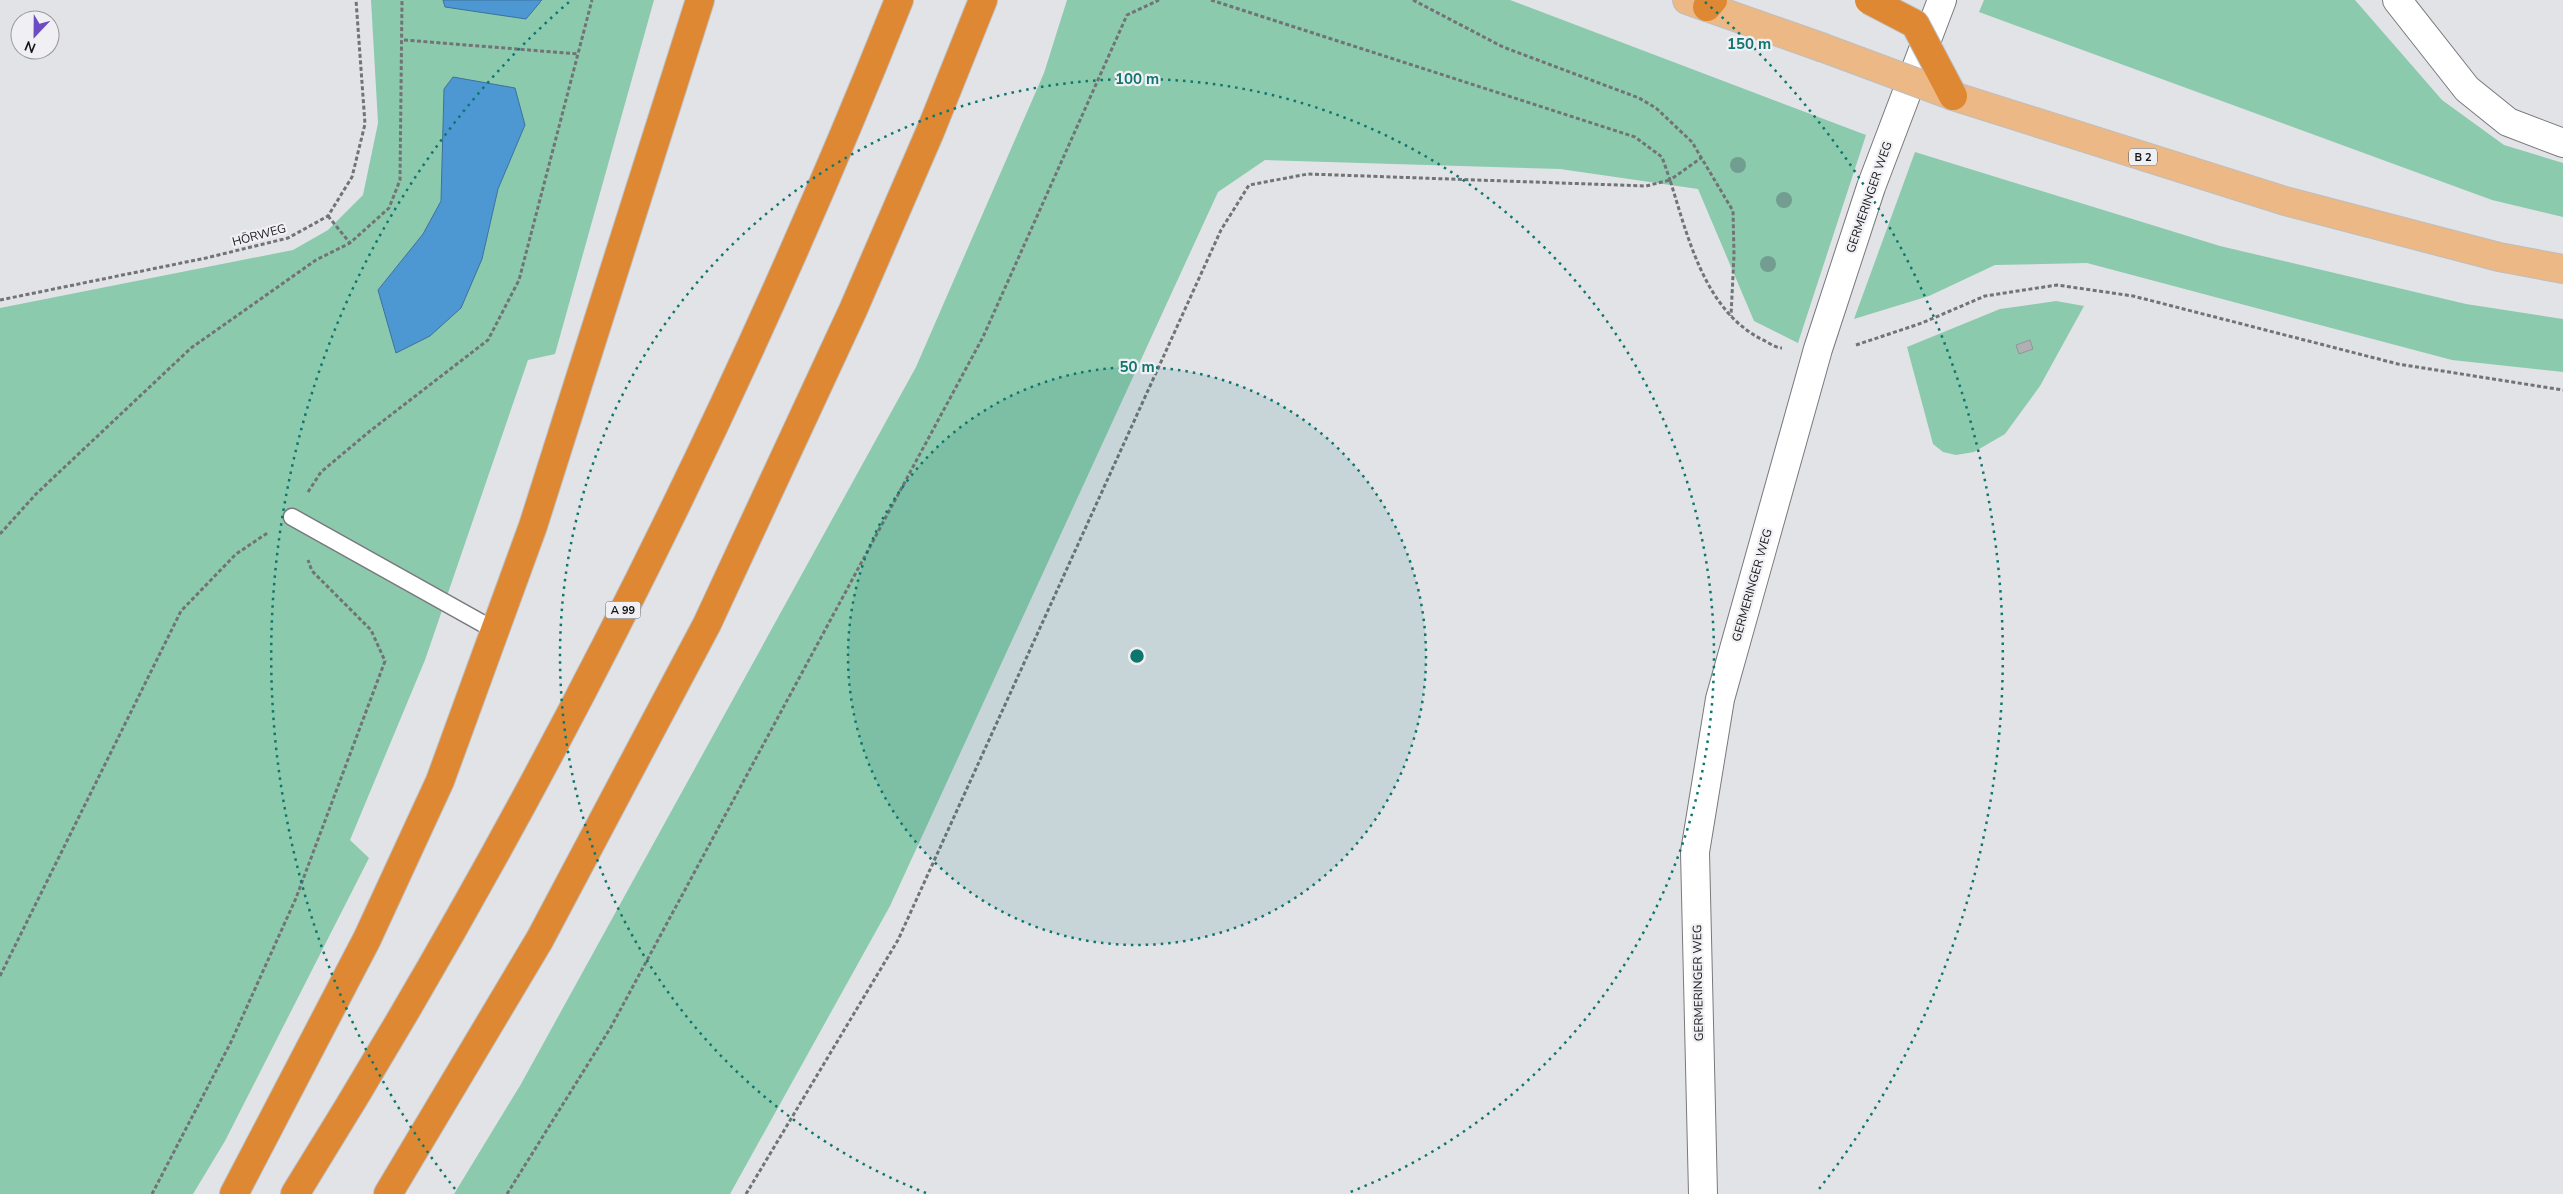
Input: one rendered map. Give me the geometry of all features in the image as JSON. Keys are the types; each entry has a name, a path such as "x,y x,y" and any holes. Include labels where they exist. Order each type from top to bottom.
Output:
{"highway":[{"path":"234,1194 367,939 440,781 533,526 700,0"},
{"name":"A 99","path":"295,1194 380,1058 499,845 672,512 762,322 856,108 900,0"},
{"path":"388,1194 540,939 708,624 852,310 930,132 983,0"},
{"path":"1869,0 1915,24 1953,96"}],"main road":[{"name":"B 2","path":"1704,2 2002,113 2285,201 2500,257 2563,269"}],"street":[{"name":"GERMERINGER WEG","path":"1703,1194 1695,852 1720,699 1818,349 1871,187 1942,0"},
{"path":"2397,0 2467,89 2508,122 2563,143"}],"lane":[{"path":"292,517 496,631"}],"path":[{"name":"HÖRWEG","path":"0,300 206,258 288,238 328,216 352,177 365,124 356,0"},
{"path":"0,534 36,494 191,348 316,260 350,243 389,208 400,180 404,40 402,0"},
{"path":"0,976 181,611 236,554 292,517 321,472 370,431 488,340 519,280 592,0"},
{"path":"507,1194 611,1027 983,336 1127,15 1159,0"},
{"path":"1211,0 1634,138 1662,157 1698,266 1731,316 1743,329 1778,348 1818,349 1860,344 1922,324 1985,296 2057,284 2132,296 2398,364 2563,390"},
{"path":"1413,0 1503,47 1639,98 1656,108 1692,142 1733,210 1734,255 1731,316"},
{"path":"404,40 579,54"},
{"path":"746,1194 898,940 1220,230 1249,184 1308,174 1646,186 1670,180 1702,158"},
{"path":"328,216 350,243"},
{"path":"152,1194 231,1042 296,898 385,661 371,630 312,571 292,517"}],"green space":[{"path":"371,0 443,0 445,7 542,2 542,0 654,0 555,354 528,360 425,660 350,840 369,858 225,1141 193,1194 0,1194 0,308 293,250 328,230 363,195 378,123","holes":["525,125 498,189 482,259 378,290 423,234 441,201"]},
{"path":"1067,0 1510,0 1866,135 1798,343 1754,321 1698,189 1560,169 1265,160 1218,192 890,906 730,1194 454,1194 521,1084 916,367 1044,73"},
{"path":"1984,0 2355,0 2442,100 2504,145 2563,163 2563,217 2492,200 1979,12"},
{"path":"1915,152 2220,246 2466,304 2563,319 2563,372 2452,360 2087,263 1995,265 1929,296 1854,319"},
{"path":"2056,301 2084,306 2040,386 2005,434 1974,452 1956,455 1943,452 1933,444 1907,347 2000,309"}],"water":[{"path":"443,0 542,0 526,19 445,7"},
{"path":"453,77 515,88 525,125 498,189 482,259 461,308 430,336 396,353 378,290 423,234 441,201 444,89"}],"building":[{"path":"2030,340 2033,349 2019,354 2016,345"}]}
